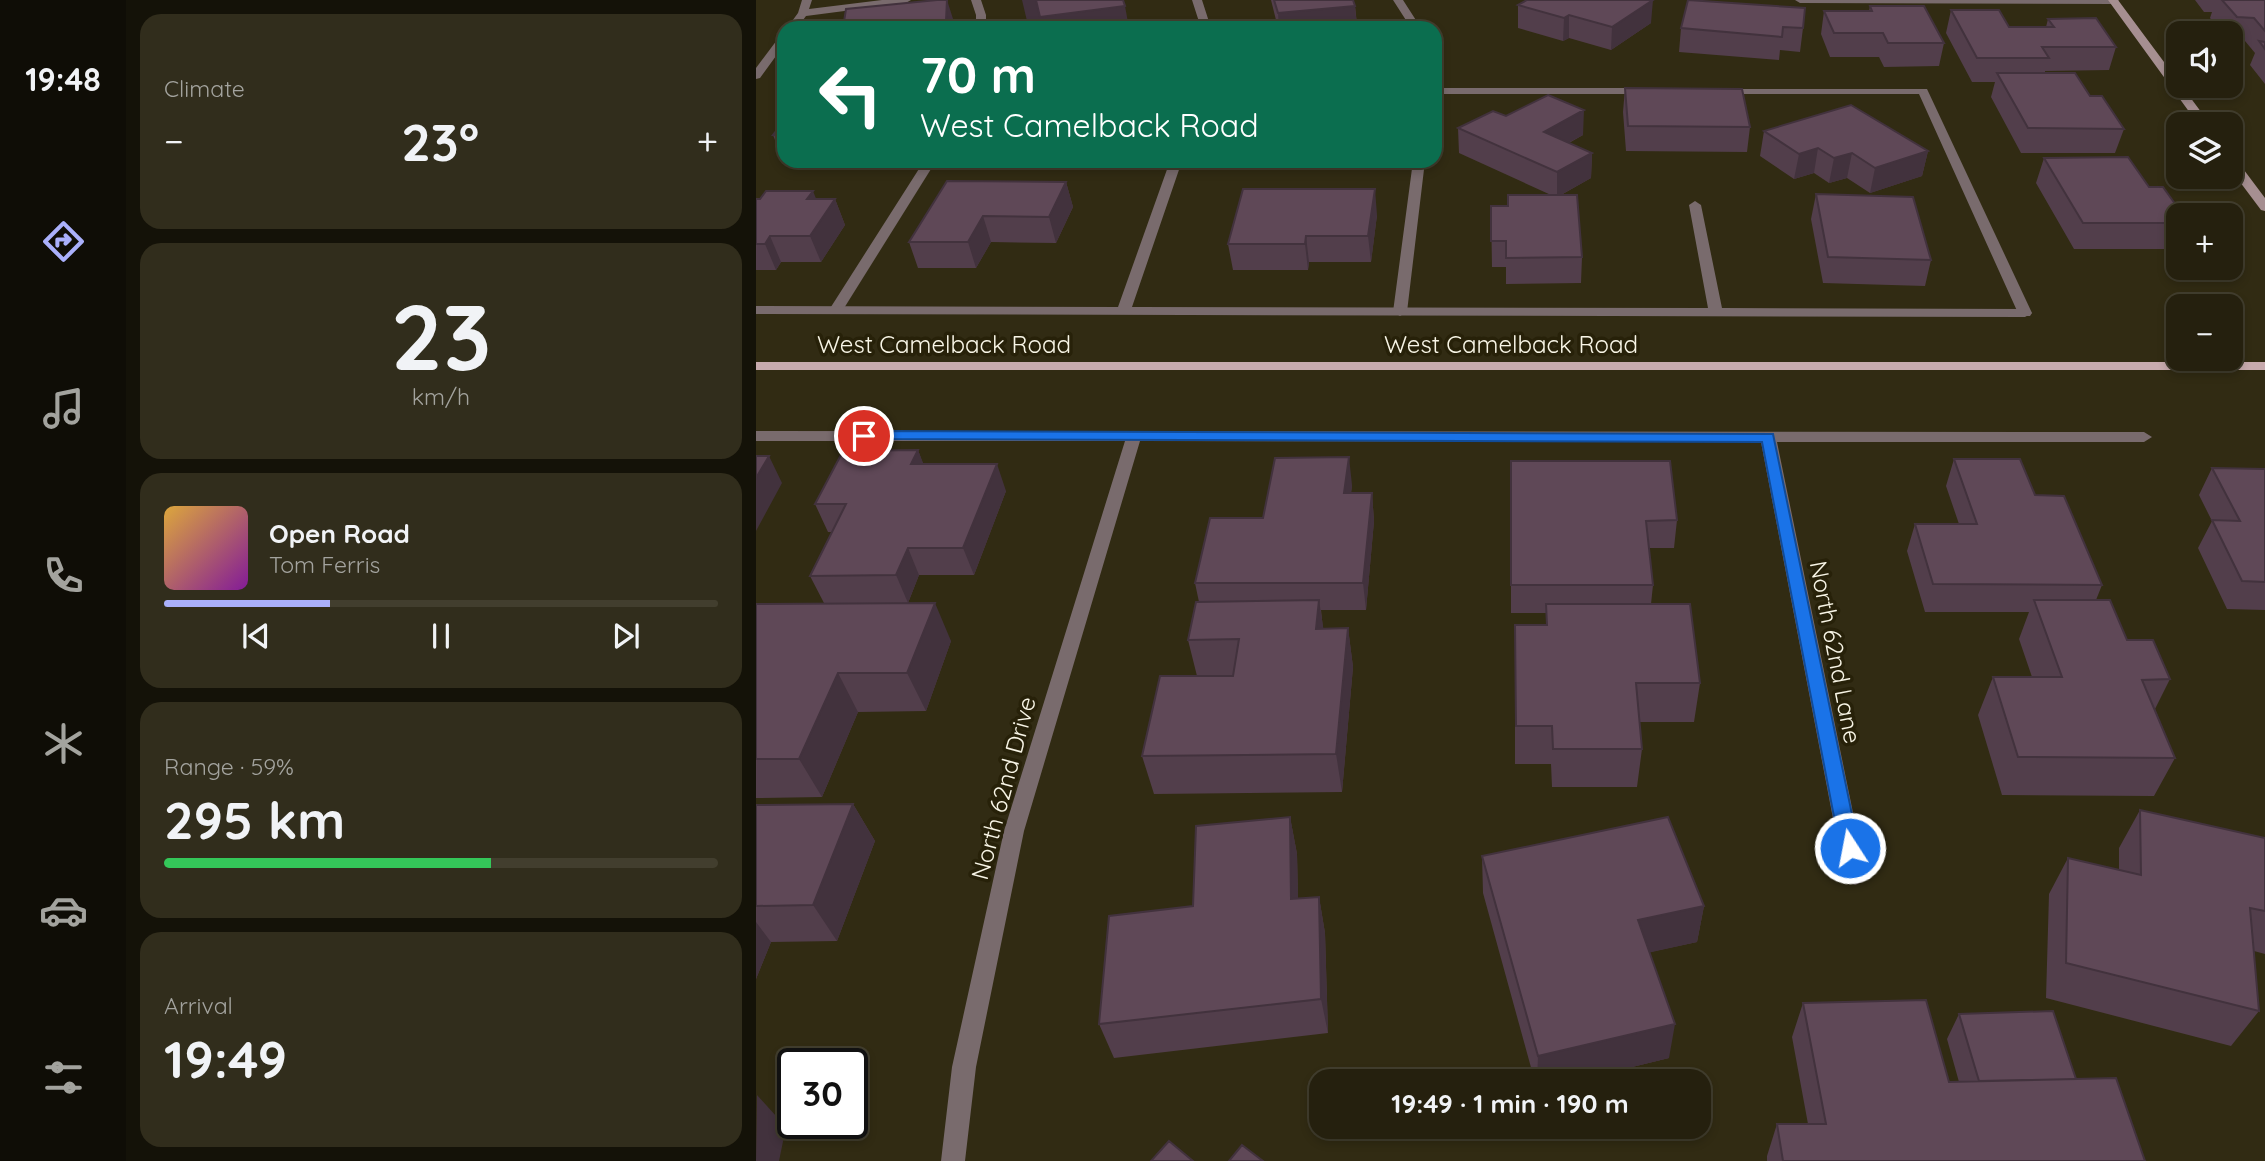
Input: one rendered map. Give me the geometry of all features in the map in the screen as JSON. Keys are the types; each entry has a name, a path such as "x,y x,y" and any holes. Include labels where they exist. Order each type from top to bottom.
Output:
{"main road":[{"name":"West Camelback Road","path":"756,366 2265,366"}],"street":[{"path":"797,21 807,0"},
{"path":"803,13 906,0"},
{"path":"976,0 981,21"},
{"path":"1197,0 1204,21"},
{"path":"1398,0 1412,21"},
{"path":"1800,0 2114,1 2195,112"},
{"path":"756,76 777,48"},
{"path":"1442,91 1658,91"},
{"name":"West Camelback Road","path":"756,310 2025,313 1923,92 1700,91"},
{"path":"836,310 926,168"},
{"path":"1123,311 1174,168"},
{"path":"1400,312 1418,168"},
{"path":"2243,177 2265,207"},
{"path":"1695,205 1716,313"},
{"path":"756,436 2144,437"},
{"name":"North 62nd Drive","path":"953,1161 964,1066 1014,831 1134,436"},
{"name":"North 62nd Lane","path":"1768,437 1855,876"}],"building":[{"path":"947,0 946,21 844,21 846,9"},
{"path":"1036,0 1123,0 1125,6 1040,17"},
{"path":"1274,0 1353,0 1355,6 1278,13"},
{"path":"1527,0 1653,0 1612,27 1569,15 1564,18 1518,5"},
{"path":"1688,0 1805,8 1803,28 1783,27 1782,37 1681,28"},
{"path":"2222,0 2265,0 2265,31 2254,18 2237,17"},
{"path":"1870,6 1924,6 1944,43 1888,43 1883,33 1834,33 1824,11 1872,11"},
{"path":"1951,10 1999,10 2009,27 2054,27 2048,19 2096,18 2116,47 2042,47 2049,58 1977,58"},
{"path":"1997,73 2075,73 2090,96 2102,96 2124,129 2028,128"},
{"path":"1625,88 1742,89 1750,127 1628,126"},
{"path":"1548,95 1584,110 1544,132 1592,153 1557,172 1458,128 1493,111 1506,116"},
{"path":"1851,105 1928,151 1875,168 1852,153 1834,158 1818,148 1799,154 1764,131"},
{"path":"2128,157 2149,187 2163,187 2174,203 2166,203 2166,223 2083,223 2044,158"},
{"path":"947,181 1066,182 1049,217 983,216 968,242 909,242"},
{"path":"1243,189 1375,189 1368,236 1306,236 1305,244 1228,244"},
{"path":"766,191 813,191 807,199 835,199 810,236 770,236 765,244 756,244 756,199 760,199"},
{"path":"1816,194 1913,197 1931,260 1828,257"},
{"path":"1508,195 1577,195 1582,257 1506,258 1506,241 1491,241 1491,206 1508,206"},
{"path":"918,450 911,464 997,464 963,548 908,548 896,575 810,576 846,504 815,504 843,451"},
{"path":"756,456 769,456 756,478"},
{"path":"1349,457 1344,493 1372,493 1363,583 1195,583 1210,518 1263,518 1275,458"},
{"path":"1954,459 2020,459 2035,495 2064,496 2102,585 1933,584 1915,524 1977,524"},
{"path":"1511,461 1670,461 1677,520 1646,521 1653,585 1511,585"},
{"path":"2212,468 2265,469 2265,582 2242,581 2212,520 2240,521"},
{"path":"1319,600 1316,629 1348,628 1336,754 1142,756 1160,676 1233,676 1239,639 1188,640 1196,602"},
{"path":"2034,600 2110,600 2127,640 2153,640 2170,679 2142,680 2175,758 2018,757 1993,677 2062,677"},
{"path":"935,603 907,673 838,673 799,759 756,759 756,604"},
{"path":"1546,604 1690,604 1700,683 1636,683 1642,749 1553,749 1552,726 1516,726 1515,625 1547,625"},
{"path":"853,804 813,905 756,906 756,805"},
{"path":"2140,810 2265,838 2265,911 2250,908 2259,1011 2066,963 2068,858 2141,875"},
{"path":"1290,817 1291,899 1319,897 1321,999 1099,1024 1109,916 1193,906 1196,826"},
{"path":"1668,817 1704,906 1638,920 1675,1024 1538,1056 1482,856"},
{"path":"1926,1000 1949,1082 2116,1078 2145,1161 1783,1161 1777,1124 1826,1124 1803,1003"},
{"path":"2053,1011 2076,1079 1979,1081 1959,1014"},
{"path":"1169,1141 1193,1161 1151,1161"},
{"path":"1242,1145 1263,1161 1229,1161"}],"route":[{"path":"864,436 1768,437 1850,848"}]}
